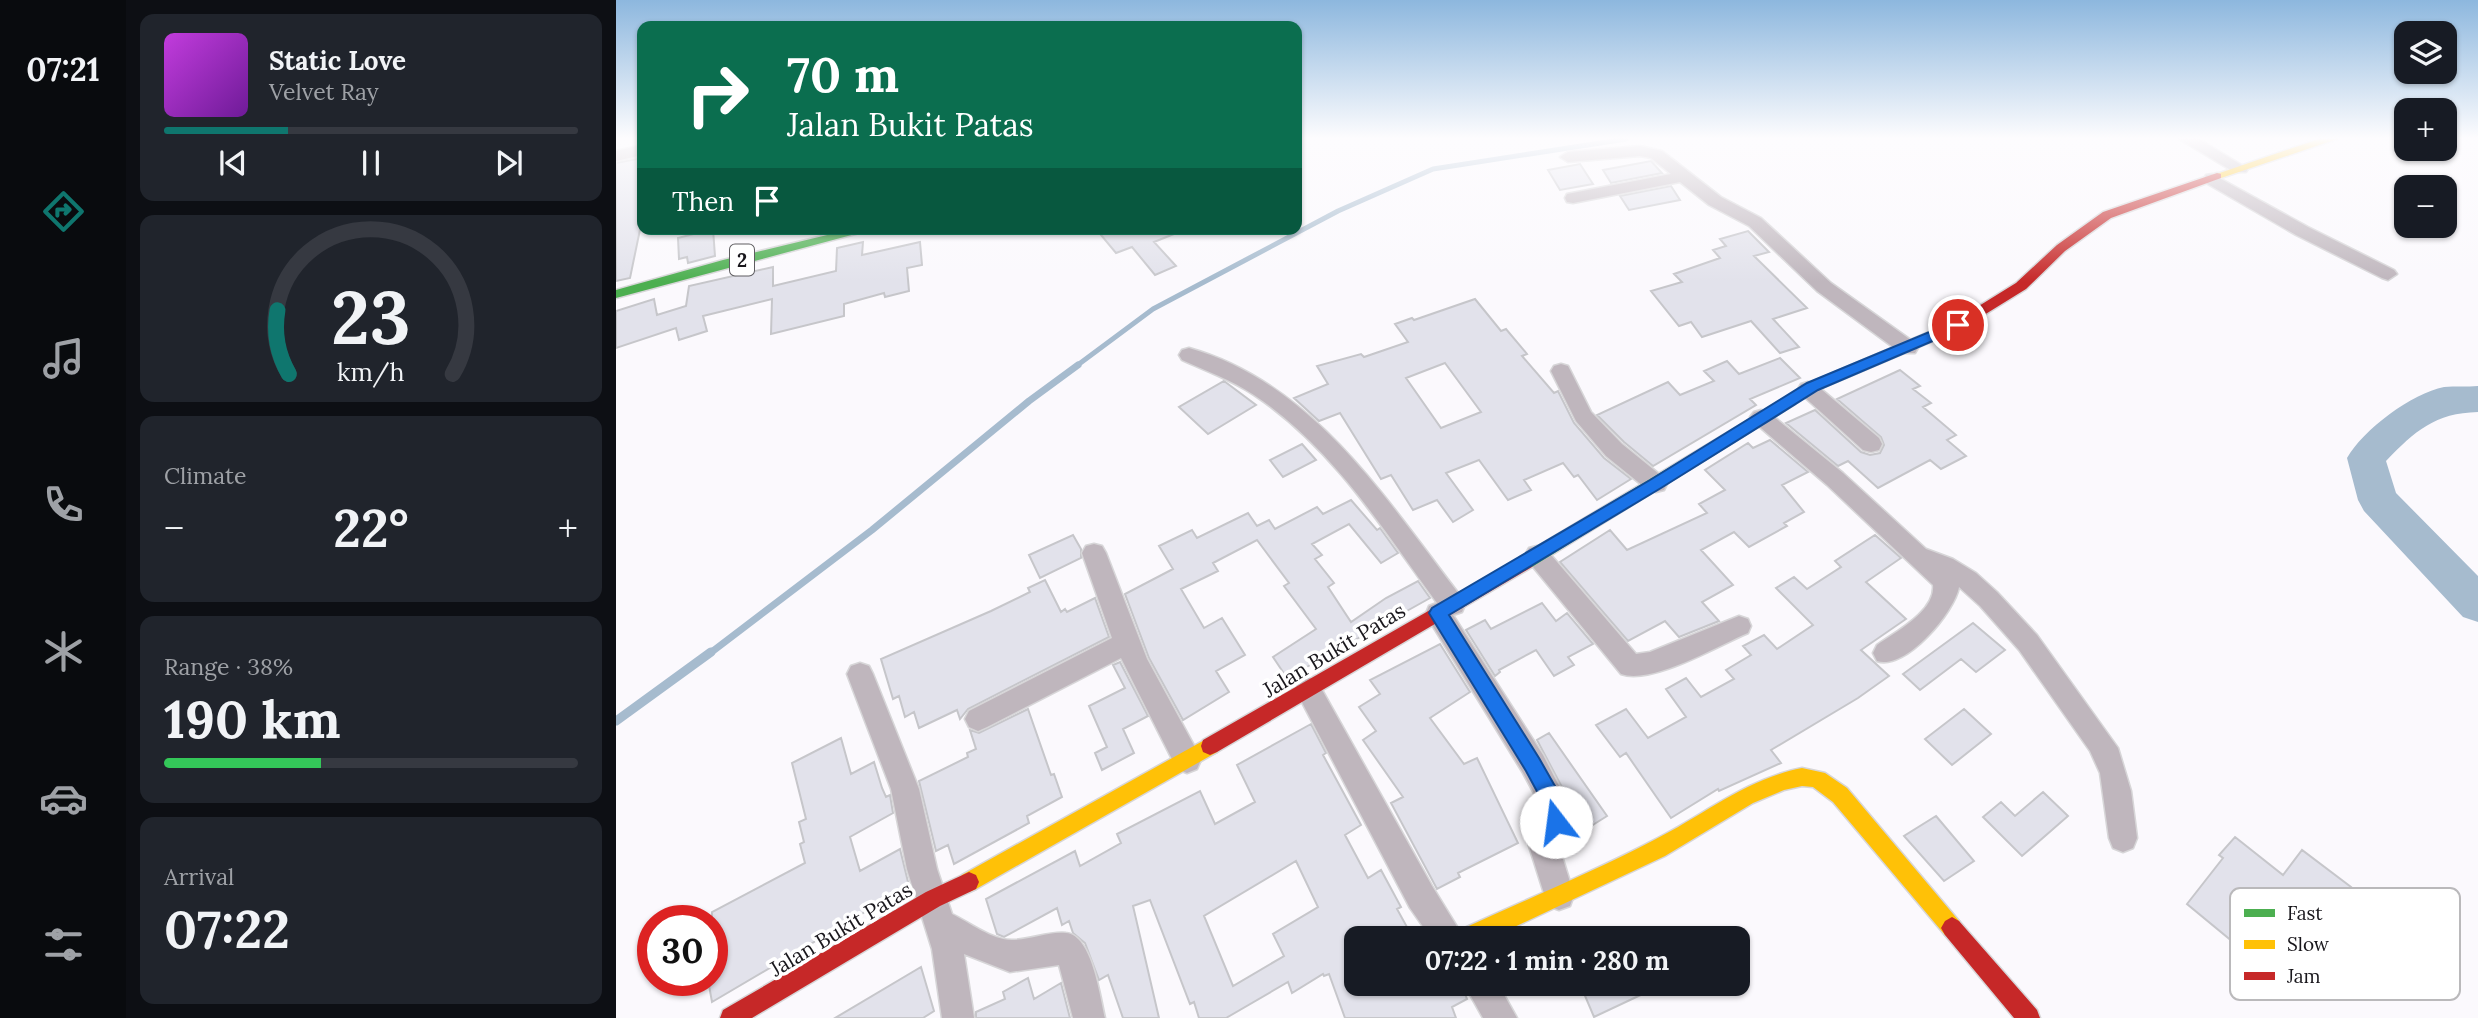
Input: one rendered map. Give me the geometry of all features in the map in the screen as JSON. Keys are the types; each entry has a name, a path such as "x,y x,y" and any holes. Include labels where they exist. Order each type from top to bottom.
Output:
{"main road":[{"name":"Jalan Bukit Patas","path":"731,1018 938,912 971,881 1187,760 1446,609 1656,484 1808,389 1958,325 2021,286 2061,248 2107,215 2190,187"},
{"name":"2","path":"616,294 841,235"},
{"path":"1493,926 1661,848 1759,791 1794,779 1813,779 1826,783 1840,795 2029,1018"}],"street":[{"path":"1573,198 1631,187"},
{"path":"1697,187 1715,201 1738,211"},
{"path":"1710,187 1755,222 1824,287 1908,348"},
{"path":"2225,187 2302,231 2388,274"},
{"path":"1189,355 1259,389 1321,440 1377,500 1446,609 1557,809 1559,816 1543,835 1542,843 1559,895"},
{"path":"1560,371 1583,416 1615,450 1656,484"},
{"path":"1808,389 1871,443"},
{"path":"1761,417 1828,472 1945,581 1948,595 1930,618 1886,653"},
{"path":"1094,553 1125,644 1161,716 1187,760"},
{"path":"1537,555 1630,666 1652,663 1739,626"},
{"path":"1922,557 1937,561 1968,582 1999,610 2046,666 2099,741 2111,764 2123,838"},
{"path":"978,719 1125,644"},
{"path":"860,674 905,789 922,869 938,912 958,1018"},
{"path":"1308,689 1421,897 1441,926"},
{"path":"938,912 989,950 1010,956 1067,948 1077,965 1089,1018"},
{"path":"1487,996 1501,1018"}],"building":[{"path":"616,187 637,187 639,235 630,278 616,281"},
{"path":"1558,187 1579,187 1560,190"},
{"path":"1671,187 1680,200 1629,210 1620,196"},
{"path":"1748,231 1769,252 1754,256 1807,308 1773,319 1799,347 1780,353 1751,321 1702,337 1691,322 1679,326 1651,291 1682,282 1674,274 1720,258 1713,250 1726,246 1720,239"},
{"path":"713,235 715,256 688,263 687,257 679,259 678,238"},
{"path":"1101,235 1172,235 1154,242 1176,266 1155,275 1132,247 1116,253"},
{"path":"863,242 862,255 920,242 922,265 907,268 909,291 885,297 884,293 844,304 844,316 771,334 772,299 703,316 707,331 679,340 676,328 616,348 616,311 654,299 657,315 686,306 689,286 773,267 773,286 836,271 837,248"},
{"path":"1475,299 1501,331 1506,329 1527,354 1522,356 1554,393 1558,391 1574,423 1604,458 1631,479 1597,500 1578,475 1574,477 1563,463 1524,480 1531,490 1508,500 1479,460 1446,473 1473,510 1453,522 1437,500 1413,510 1391,475 1381,479 1340,413 1319,421 1294,398 1328,384 1317,366 1361,354 1364,357 1408,342 1395,324 1412,318 1414,320","holes":["1445,363 1481,412 1441,428 1406,378"]},
{"path":"1780,358 1800,378 1750,399 1756,405 1653,466 1597,415 1668,382 1680,395 1714,381 1704,371 1727,361 1739,374"},
{"path":"1900,370 1920,386 1913,389 1931,403 1923,407 1956,435 1947,440 1966,456 1941,469 1930,460 1878,488 1848,461 1838,466 1786,423 1815,410 1861,452 1870,455 1880,453 1884,445 1881,437 1837,399"},
{"path":"1224,381 1256,405 1208,434 1179,407"},
{"path":"1770,440 1808,472 1782,485 1804,512 1784,523 1787,526 1749,547 1734,532 1701,550 1733,585 1702,602 1719,621 1679,637 1665,621 1628,641 1560,562 1610,530 1627,550 1707,513 1699,504 1725,490 1705,470 1748,443 1753,448"},
{"path":"1302,444 1316,460 1283,477 1270,460"},
{"path":"1351,500 1377,530 1380,528 1398,553 1381,563 1349,524 1312,544 1322,555 1315,559 1334,583 1328,587 1351,622 1386,598 1418,581 1430,598 1287,678 1273,657 1316,629 1284,586 1289,583 1257,540 1213,563 1218,571 1181,589 1204,628 1222,618 1245,655 1216,671 1229,692 1183,720 1149,658 1125,594 1173,569 1159,546 1192,530 1197,538 1248,513 1257,526 1269,520 1275,529 1317,507 1323,514"},
{"path":"1073,535 1081,549 1081,558 1040,578 1029,555"},
{"path":"1875,535 1901,558 1866,582 1906,619 1861,650 1889,676 1858,698 1771,750 1781,763 1719,791 1718,789 1671,818 1626,753 1620,757 1596,725 1626,709 1648,738 1686,717 1666,689 1686,678 1701,697 1734,679 1726,670 1751,655 1743,646 1764,635 1777,649 1813,625 1776,588 1794,577 1807,589 1841,567 1835,561"},
{"path":"1045,580 1061,612 1065,609 1067,612 1095,598 1109,637 968,709 960,719 957,710 919,728 914,712 905,717 899,696 893,699 881,659 991,611 1030,592 1028,588"},
{"path":"1542,603 1556,621 1567,613 1593,644 1568,657 1574,665 1554,676 1536,650 1499,670 1495,676 1466,630 1485,620 1491,629"},
{"path":"1973,623 2005,650 1976,672 1961,659 1920,690 1903,674"},
{"path":"1440,644 1470,692 1430,718 1464,764 1477,758 1518,843 1458,873 1460,877 1437,889 1391,803 1403,797 1363,740 1376,731 1359,707 1380,694 1370,680"},
{"path":"1120,662 1148,716 1123,729 1134,753 1102,770 1095,753 1107,747 1089,706 1125,688 1113,665"},
{"path":"1028,709 1051,775 1054,774 1062,797 1027,816 1029,823 954,864 948,845 936,851 919,781 968,757 967,753 976,749 970,730 979,733"},
{"path":"1964,709 1991,734 1952,765 1925,739"},
{"path":"1311,724 1326,753 1323,755 1361,825 1345,835 1368,878 1381,870 1401,907 1397,909 1406,926 1344,926 1344,996 1466,996 1467,999 1452,1007 1456,1018 1345,1018 1329,974 1323,974 1292,993 1288,982 1226,1018 1199,1018 1194,1002 1190,1004 1150,900 1133,906 1159,1018 1123,1018 1108,975 1099,980 1085,943 1073,933 1069,921 1062,925 1057,908 1004,937 997,934 986,899 1075,851 1080,866 1121,843 1117,834 1200,791 1215,824 1255,802 1237,765","holes":["1296,861 1318,907 1273,934 1284,956 1233,986 1204,916"]},
{"path":"1549,733 1607,816 1580,833 1573,823 1573,808 1537,740"},
{"path":"841,738 851,774 874,762 886,797 890,795 893,813 850,837 860,871 900,849 909,886 728,993 728,905 725,905 805,863 800,844 804,842 799,822 806,819 792,763"},
{"path":"2043,792 2068,816 2022,856 1983,817 2001,802 2015,816"},
{"path":"1936,816 1974,861 1944,881 1904,836"},
{"path":"2235,837 2283,875 2302,850 2351,887 2230,888 2230,939 2187,904 2223,858 2219,855"},
{"path":"921,967 934,1011 923,1018 835,1018"},
{"path":"1028,978 1034,999 1061,983 1070,1018 976,1018 976,1012 1005,999 1003,992"},
{"path":"711,996 722,996 712,1002"},
{"path":"1585,996 1639,996 1594,1017"}],"waterway":[{"path":"1302,230 1393,187"},
{"path":"1075,367 1153,309 1293,235"},
{"path":"709,654 872,530 1029,401 1078,365"},
{"path":"2478,399 2445,400 2396,427 2366,458 2378,500 2478,604"},
{"path":"616,721 711,652"}],"traffic: fast":[{"path":"616,294 843,235"},
{"path":"1526,562 1790,400"}],"traffic: slow":[{"path":"969,882 1210,746"},
{"path":"1494,926 1658,849 1765,787 1808,777 1828,785 1840,795 1952,928"}],"traffic: jam":[{"path":"1790,400 1812,387 1958,325 2021,286 2061,248 2107,215 2187,187"},
{"path":"1210,746 1526,562"},
{"path":"731,1018 933,899 969,882"},
{"path":"1952,928 2029,1018"}],"route":[{"path":"1556,822 1559,816 1557,809 1533,764 1438,613 1656,484 1812,387 1958,325"}]}
